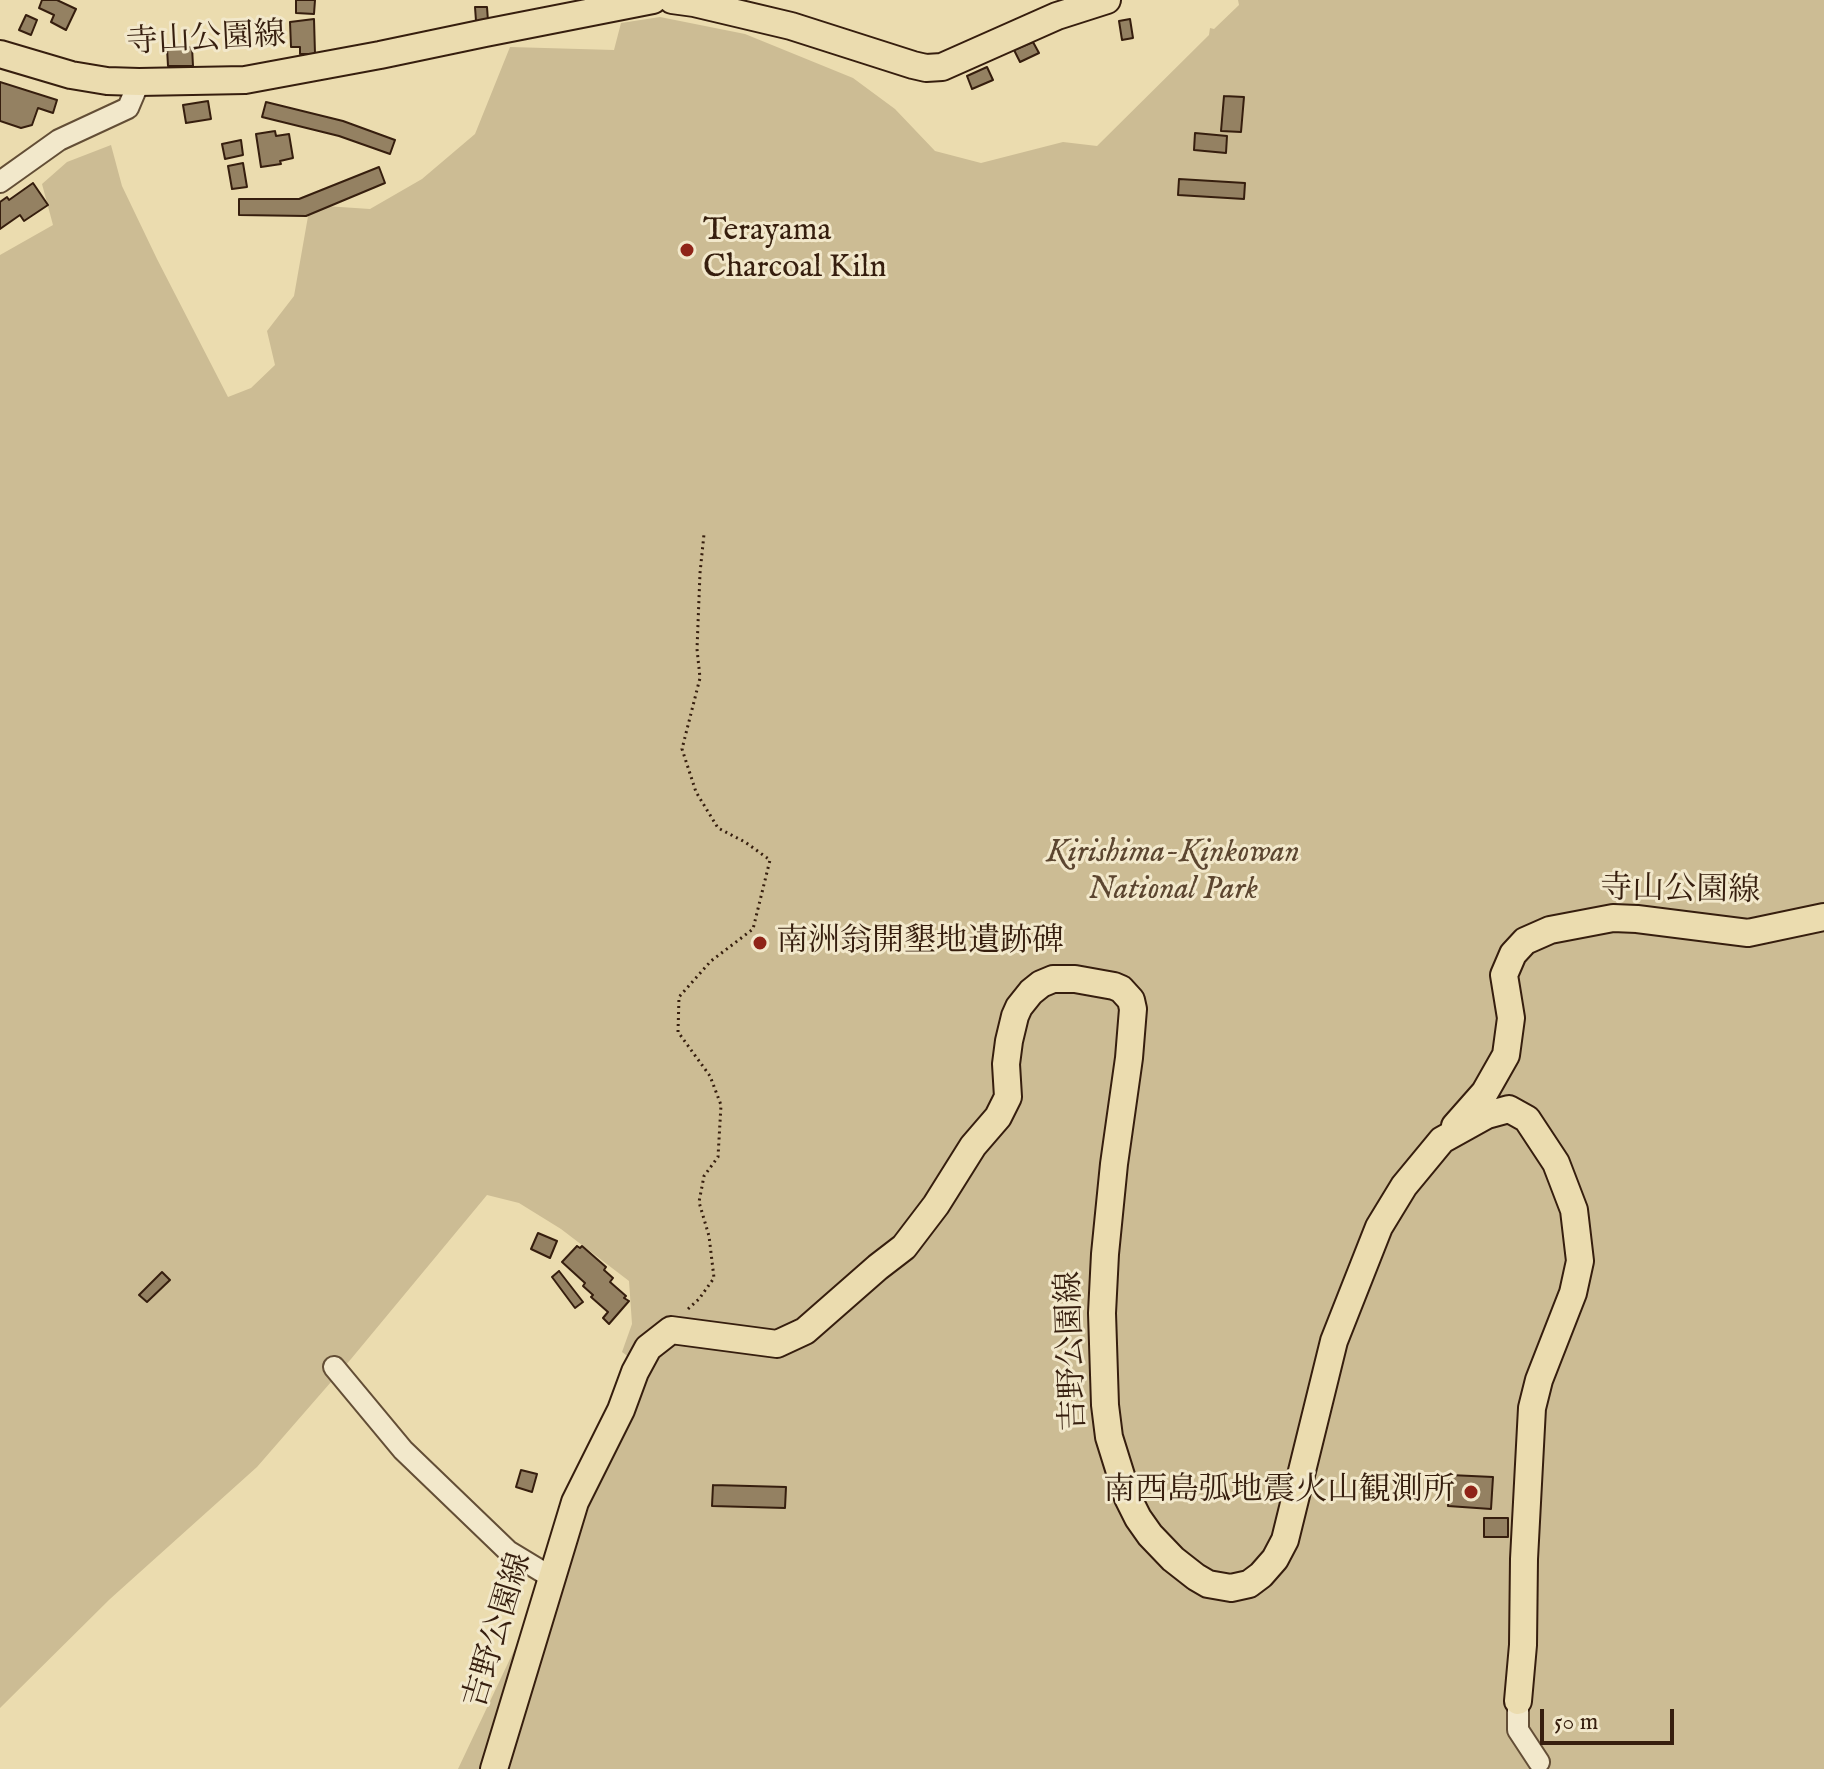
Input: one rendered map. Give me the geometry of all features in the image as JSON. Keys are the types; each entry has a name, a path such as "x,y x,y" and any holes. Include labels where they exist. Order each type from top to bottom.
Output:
{"main road":[{"name":"寺山公園線","path":"0,54 71,75 107,81 245,80 653,0"},
{"path":"672,0 791,26 926,68 942,67 1057,16 1107,0"},
{"name":"寺山公園線","path":"1442,1140 1485,1092 1506,1055 1511,1018 1504,975 1513,954 1525,941 1550,930 1613,918 1748,933 1824,917"},
{"name":"吉野公園線","path":"494,1769 575,1502 648,1348 671,1330 777,1344 805,1331 904,1247 936,1205 973,1146 998,1117 1008,1097 1006,1064 1015,1016 1031,992 1053,979 1114,986 1131,1000 1129,1058 1114,1164 1102,1313 1109,1437 1128,1498 1138,1518 1173,1559 1208,1584 1240,1587 1261,1575 1275,1559 1285,1540 1291,1518 1334,1341 1361,1271 1379,1227 1404,1186 1442,1140 1487,1115 1509,1109 1527,1119 1556,1163 1574,1210 1580,1261 1573,1293 1539,1380 1532,1408 1518,1701"}],"street":[{"path":"0,182 59,140 128,108 139,82"},
{"path":"334,1367 403,1450 508,1551 551,1577"},
{"path":"1518,1701 1518,1730 1539,1762"}],"path":[{"path":"689,1309 714,1278 709,1236 699,1202 704,1176 718,1157 721,1105 710,1076 678,1032 679,997 711,961 753,929 770,860 718,828 696,792 682,749 700,678 697,649 704,534"}],"green space":[{"name":"Kirishima-Kinkowan National Park","path":"1238,0 1824,0 1824,1769 458,1769 670,1320 633,1360 622,1352 632,1324 629,1281 561,1229 519,1203 487,1195 257,1467 110,1599 0,1708 0,255 53,225 42,184 67,162 111,145 122,186 228,397 251,388 275,365 267,331 294,296 310,205 370,209 422,179 475,134 510,47 614,50 621,23 660,17 745,34 853,78 895,109 935,151 981,163 1063,142 1097,146 1209,35 1210,28 1214,29 1239,5"}],"building":[{"path":"42,0 57,0 76,9 66,30 51,22 54,15 39,8"},
{"path":"296,0 315,0 314,14 296,13"},
{"path":"475,7 487,7 488,21 476,21"},
{"path":"26,15 37,20 31,35 19,30"},
{"path":"314,19 315,54 300,54 300,47 291,47 290,22"},
{"path":"1130,19 1133,38 1122,40 1119,21"},
{"path":"1033,42 1039,53 1020,62 1014,50"},
{"path":"192,47 193,66 168,66 167,48"},
{"path":"987,67 993,80 972,89 967,76"},
{"path":"0,82 57,100 53,113 38,108 32,125 21,128 0,121"},
{"path":"1224,96 1244,97 1241,132 1221,131"},
{"path":"208,101 211,119 186,123 183,105"},
{"path":"266,102 343,121 395,140 390,154 339,136 262,117"},
{"path":"275,131 276,136 289,134 293,158 280,161 281,164 261,167 256,134"},
{"path":"1195,133 1227,136 1226,153 1194,150"},
{"path":"241,140 243,155 225,159 222,144"},
{"path":"243,163 247,187 232,189 228,166"},
{"path":"379,167 385,183 306,216 239,215 239,199 299,199"},
{"path":"1179,179 1245,183 1244,199 1178,195"},
{"path":"33,183 48,205 24,221 20,215 0,229 0,202 7,197 9,200"},
{"path":"538,1233 557,1241 550,1258 531,1249"},
{"path":"577,1246 582,1246 606,1267 604,1270 613,1278 610,1282 629,1301 609,1324 603,1318 608,1312 591,1297 593,1295 583,1286 585,1283 562,1262"},
{"path":"559,1271 583,1302 575,1308 552,1277"},
{"path":"162,1272 170,1280 147,1302 139,1295"},
{"path":"521,1470 537,1474 532,1492 516,1487"},
{"name":"南西島弧地震火山観測所","path":"1450,1475 1493,1477 1491,1509 1448,1506"},
{"path":"713,1485 786,1487 785,1508 712,1506"},
{"path":"1484,1518 1508,1518 1508,1537 1484,1537"}],"place":[{"name":"Terayama Charcoal Kiln","path":"687,250"},
{"name":"南洲翁開墾地遺跡碑","path":"760,943"},
{"name":"南西島弧地震火山観測所","path":"1471,1492"}]}
